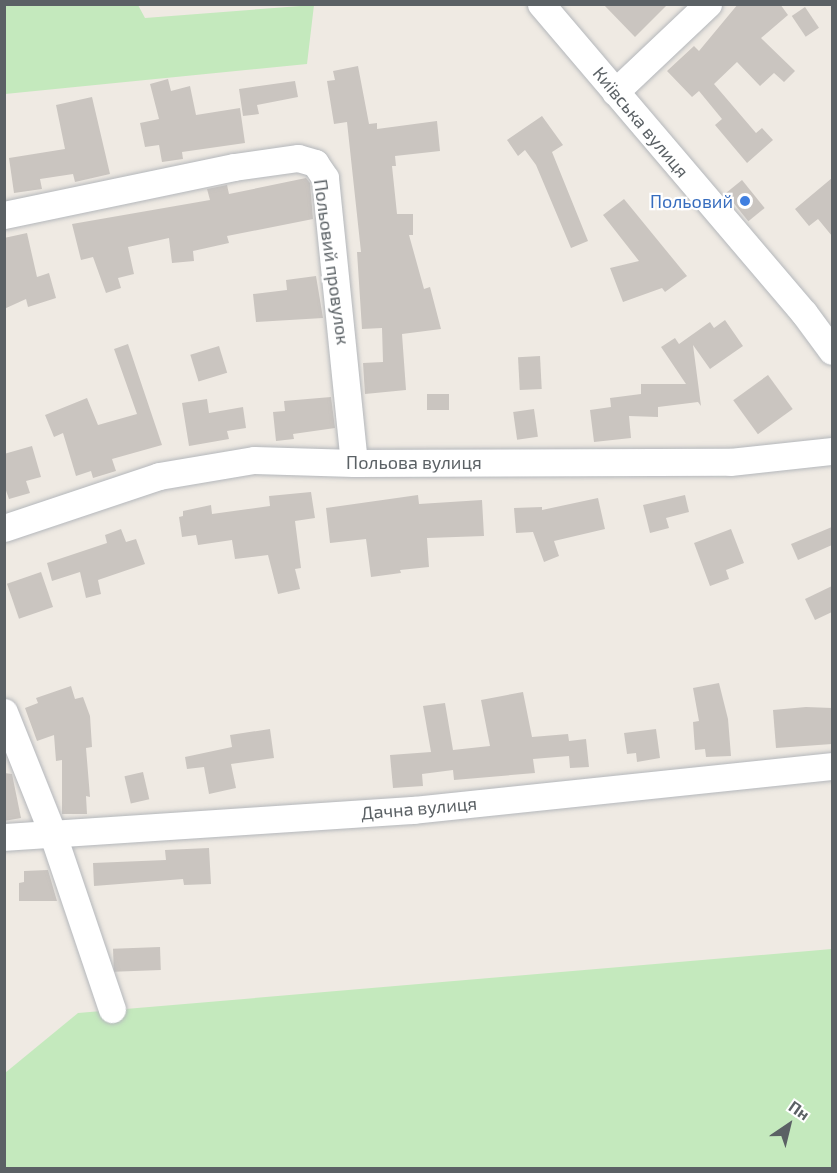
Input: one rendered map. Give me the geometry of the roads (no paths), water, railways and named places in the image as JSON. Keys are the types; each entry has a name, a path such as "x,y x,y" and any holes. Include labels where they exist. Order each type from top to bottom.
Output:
{"street":[{"name":"Київська вулиця","path":"541,4 804,313 832,351"},
{"path":"615,92 708,4"},
{"name":"Польовий провулок","path":"4,214 234,167 298,158 315,163 325,178 354,463"},
{"name":"Польова вулиця","path":"4,528 159,476 254,460 354,463 730,462 832,451"},
{"path":"4,712 52,832 112,1009"},
{"name":"Дачна вулиця","path":"4,837 52,832 413,810 832,765"}],"place":[{"name":"Польовий","path":"745,201"}]}
